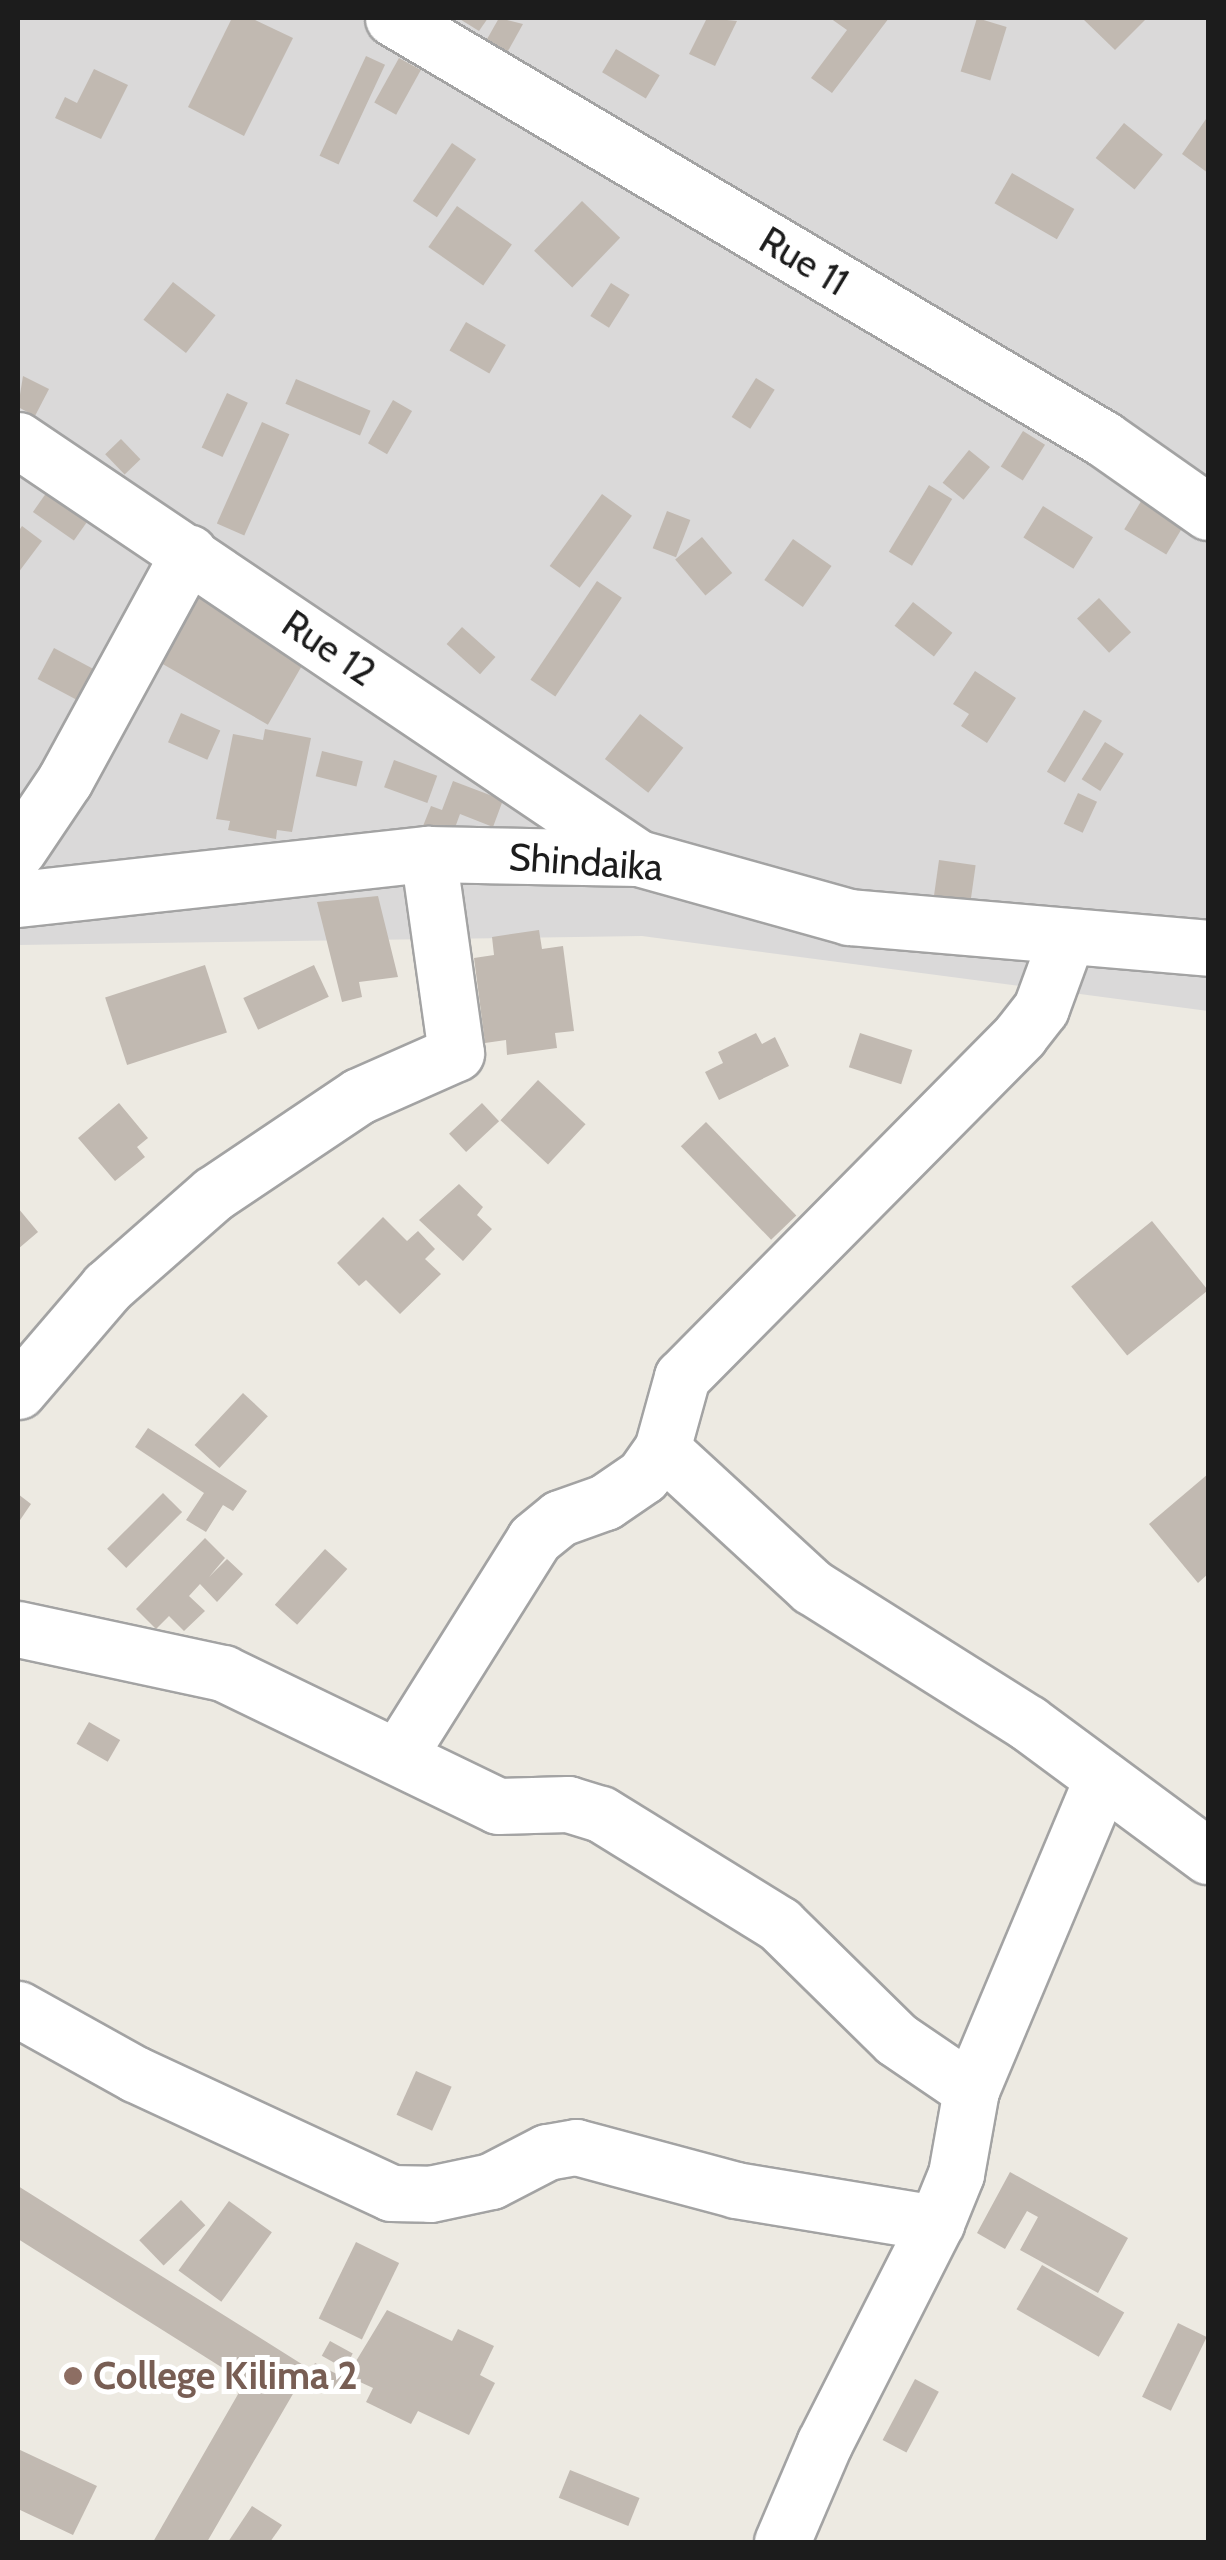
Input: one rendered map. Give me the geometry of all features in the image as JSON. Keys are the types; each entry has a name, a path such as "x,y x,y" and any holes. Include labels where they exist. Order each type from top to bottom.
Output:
{"street":[{"name":"Rue 11","path":"394,18 1104,439 1208,512"},
{"name":"Rue 12","path":"18,440 638,858"},
{"path":"18,850 65,780 188,553"},
{"path":"18,1391 108,1287 213,1194 360,1096 456,1054 428,854"},
{"name":"Shindaika","path":"18,899 428,854 638,858 848,917 1208,948"},
{"path":"400,1753 534,1539 560,1518 605,1502 643,1476 662,1449 682,1378 1020,1035 1041,1008 1068,937"},
{"path":"662,1449 812,1587 1028,1723 1208,1856"},
{"path":"18,1629 223,1674 400,1753 498,1806 568,1804 601,1814 780,1924 896,2039 971,2090"},
{"path":"782,2542 936,2223 956,2174 971,2090 1102,1778"},
{"path":"18,2010 136,2074 391,2194 430,2194 490,2180 547,2152 576,2146 736,2190 936,2223"}],"shaded area":[{"path":"18,18 1208,18 1208,1011 642,936 18,945"}],"building":[{"path":"232,18 251,18 293,38 244,136 188,107"},
{"path":"458,18 488,18 479,31"},
{"path":"499,18 523,24 499,67 478,55"},
{"path":"707,18 737,21 715,66 689,54"},
{"path":"830,18 889,18 832,93 811,78 847,30"},
{"path":"977,18 1007,27 990,81 961,72"},
{"path":"1082,18 1147,18 1115,50"},
{"path":"616,49 660,75 646,98 602,72"},
{"path":"366,56 385,65 339,165 320,156"},
{"path":"399,58 421,70 396,115 374,103"},
{"path":"94,69 128,85 101,139 55,118 65,97 77,103"},
{"path":"1208,121 1208,173 1182,154"},
{"path":"1124,123 1163,154 1135,189 1096,158"},
{"path":"452,143 476,159 437,217 413,201"},
{"path":"1012,173 1074,209 1057,239 994,203"},
{"path":"582,201 620,238 572,287 534,251"},
{"path":"457,206 512,244 483,285 428,247"},
{"path":"173,282 216,315 186,353 143,320"},
{"path":"611,283 630,295 609,328 590,316"},
{"path":"466,322 506,345 489,374 450,351"},
{"path":"23,376 49,389 35,416 18,407"},
{"path":"756,378 775,390 750,429 732,417"},
{"path":"296,379 371,411 360,436 285,404"},
{"path":"227,393 248,403 222,457 202,447"},
{"path":"393,400 412,411 387,454 368,443"},
{"path":"262,422 289,434 244,536 217,523"},
{"path":"1023,431 1045,445 1023,480 1001,467"},
{"path":"121,439 140,459 125,474 105,454"},
{"path":"969,450 990,467 964,500 943,483"},
{"path":"929,485 952,499 912,566 889,552"},
{"path":"1149,488 1191,513 1166,554 1124,529"},
{"path":"49,489 90,518 74,541 33,512"},
{"path":"602,494 632,516 580,588 550,566"},
{"path":"1043,506 1093,537 1073,569 1023,537"},
{"path":"667,511 690,520 676,557 653,548"},
{"path":"22,526 42,541 18,573 18,532"},
{"path":"702,537 732,573 705,596 675,559"},
{"path":"793,539 832,566 803,607 764,580"},
{"path":"597,581 622,598 555,696 530,680"},
{"path":"199,596 306,658 268,725 160,663"},
{"path":"1099,598 1131,632 1109,653 1077,618"},
{"path":"913,602 952,633 934,656 895,626"},
{"path":"462,627 495,657 480,674 447,644"},
{"path":"54,648 98,671 82,702 38,679"},
{"path":"975,671 1016,698 987,743 961,726 969,714 953,704"},
{"path":"1084,710 1102,721 1065,783 1047,772"},
{"path":"181,713 220,730 207,760 168,742"},
{"path":"640,714 683,748 648,793 605,759"},
{"path":"265,729 311,738 292,832 277,830 276,839 228,830 230,821 216,819 233,734 263,740"},
{"path":"1105,742 1124,754 1100,791 1082,779"},
{"path":"322,751 363,761 356,786 316,776"},
{"path":"394,760 437,776 427,803 384,787"},
{"path":"453,781 503,800 493,827 460,814 452,836 423,826 431,806 442,810"},
{"path":"1078,793 1097,802 1083,833 1064,824"},
{"path":"939,860 976,865 970,902 934,897"},
{"path":"378,896 398,977 359,982 362,997 342,1002 317,902"},
{"path":"539,930 542,949 563,946 574,1031 555,1033 557,1048 507,1055 506,1040 485,1043 474,958 494,955 492,937"},
{"path":"205,965 227,1033 127,1065 105,997"},
{"path":"314,965 329,997 258,1030 243,998"},
{"path":"756,1033 762,1044 775,1037 789,1066 719,1100 705,1072 723,1063 718,1052"},
{"path":"860,1033 912,1050 901,1084 849,1067"},
{"path":"538,1080 586,1124 548,1165 500,1120"},
{"path":"119,1103 148,1138 137,1147 145,1157 115,1181 78,1138"},
{"path":"482,1103 499,1121 466,1152 449,1134"},
{"path":"706,1122 796,1216 771,1240 681,1146"},
{"path":"459,1184 483,1207 477,1215 492,1229 463,1261 419,1220"},
{"path":"18,1208 38,1232 18,1249"},
{"path":"383,1217 407,1241 418,1231 435,1249 425,1259 441,1274 400,1314 366,1280 359,1286 337,1263"},
{"path":"1152,1221 1208,1290 1127,1356 1071,1286"},
{"path":"243,1393 268,1416 219,1468 195,1445"},
{"path":"148,1428 247,1491 233,1511 223,1505 206,1532 186,1520 204,1493 135,1447"},
{"path":"1208,1474 1208,1574 1198,1583 1149,1524"},
{"path":"163,1493 182,1512 126,1568 107,1549"},
{"path":"18,1494 31,1504 18,1523"},
{"path":"205,1538 225,1558 209,1577 227,1559 243,1574 217,1602 200,1584 189,1596 205,1611 184,1631 169,1616 156,1629 136,1609"},
{"path":"325,1549 347,1569 297,1625 275,1605"},
{"path":"89,1722 120,1740 108,1762 76,1744"},
{"path":"416,2071 452,2087 432,2131 396,2115"},
{"path":"1010,2172 1128,2238 1098,2293 1020,2250 1038,2217 1027,2211 1005,2249 977,2233"},
{"path":"18,2186 308,2368 207,2542 153,2542 245,2382 18,2239"},
{"path":"181,2200 205,2225 164,2265 139,2240"},
{"path":"229,2201 272,2232 221,2302 178,2271"},
{"path":"356,2242 399,2263 362,2339 319,2318"},
{"path":"1042,2265 1124,2312 1099,2357 1016,2309"},
{"path":"387,2310 452,2341 458,2329 494,2346 480,2375 495,2383 469,2435 418,2411 411,2424 366,2402 373,2388 347,2376"},
{"path":"1178,2323 1207,2337 1171,2411 1142,2397"},
{"path":"330,2341 353,2354 344,2368 322,2356"},
{"path":"315,2363 342,2377 333,2394 306,2380"},
{"path":"915,2379 939,2392 906,2453 883,2440"},
{"path":"18,2449 97,2486 73,2535 18,2509"},
{"path":"570,2470 640,2498 628,2526 559,2498"},
{"path":"252,2506 282,2525 270,2542 228,2542"}],"place":[{"name":"College Kilima 2","path":"73,2376"}]}
